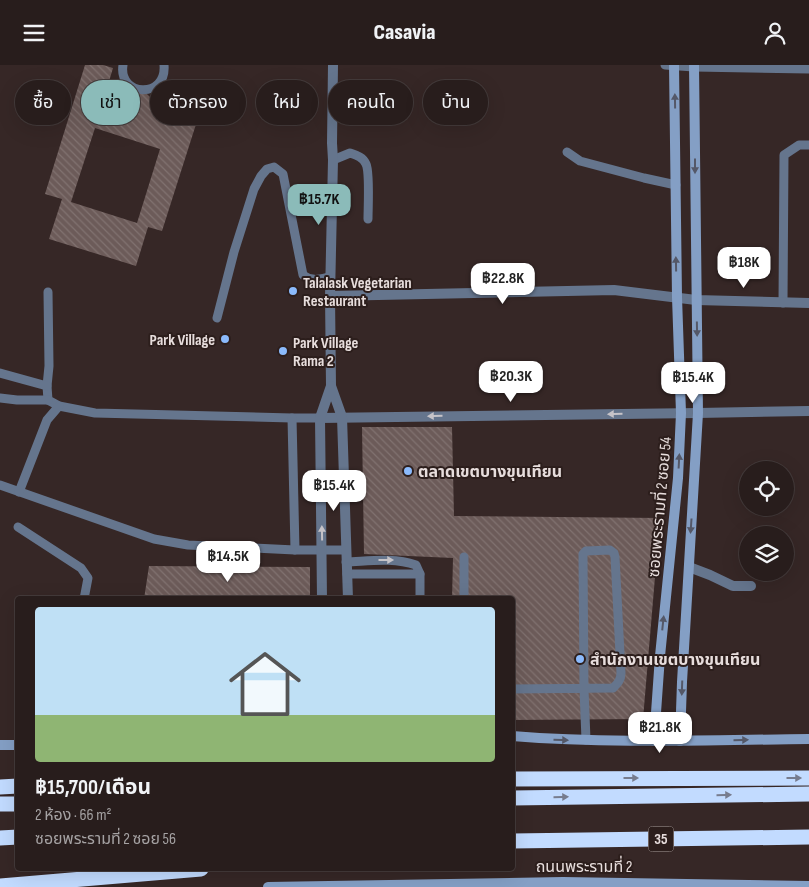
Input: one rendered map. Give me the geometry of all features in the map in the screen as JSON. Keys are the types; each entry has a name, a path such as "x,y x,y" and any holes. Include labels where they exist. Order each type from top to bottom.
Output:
{"highway":[{"path":"515,779 809,778"},
{"path":"0,787 15,786"},
{"path":"515,798 809,795"},
{"path":"0,804 15,804"},
{"path":"515,832 809,828"},
{"path":"0,838 15,837"},
{"name":"ถนนพระรามที่ 2","path":"515,841 809,837"},
{"path":"0,847 15,847"},
{"path":"0,886 177,871"}],"street":[{"path":"333,65 330,277 331,386 342,417 348,596"},
{"name":"ซอยพระรามที่ 2 ซอย 54","path":"654,741 660,656 678,479 681,413 676,185 671,66"},
{"name":"ซอยพระรามที่ 2 ซอย 54","path":"680,741 688,567 698,413 694,66"},
{"path":"330,296 614,290 696,299 809,303"},
{"path":"322,596 320,418 331,386"},
{"path":"320,418 809,411"},
{"path":"688,567 733,586 751,586"},
{"path":"515,736 560,740 654,741 809,739"},
{"path":"0,745 15,745"},
{"name":"ถนนพระรามที่ 2","path":"268,887 563,882 809,886"}],"lane":[{"path":"123,65 122,70 128,83 133,88 147,90 154,88 160,83 165,71 164,65"},
{"path":"671,66 809,69"},
{"path":"783,303 784,155 799,145 809,145"},
{"path":"567,152 580,161 676,185"},
{"path":"333,160 350,153 360,157 366,164 368,219"},
{"path":"217,319 234,252 254,189 267,169 274,167 282,174 304,275 308,279 314,280 330,277"},
{"path":"48,292 48,400"},
{"path":"0,373 47,386"},
{"path":"0,397 18,400 48,400 59,406 95,413 320,418"},
{"path":"19,492 47,420 59,406"},
{"path":"292,418 295,550"},
{"path":"0,485 154,539 188,545 322,551 346,550"},
{"path":"18,527 81,568 88,578 85,596"},
{"path":"515,689 584,689 613,688 621,678 616,557 610,549 586,551 583,554 584,689 586,740"},
{"path":"464,557 464,596"},
{"path":"346,562 392,560 405,561 416,565 420,574 420,596"},
{"path":"347,574 420,574"}],"building":[{"path":"85,65 103,65 113,68 109,80 81,80 81,125 140,125 140,92 146,93 150,97 150,125 196,125 162,231 148,227 136,266 49,239 62,199 45,194 66,125 71,125 71,110","holes":["95,128 160,149 137,223 71,202"]},
{"name":"สำนักงานเขตบางขุนเทียน","path":"362,427 452,427 454,516 660,518 643,719 515,720 515,596 452,596 453,558 364,554"},
{"path":"149,566 310,567 310,596 144,596"}],"place":[{"name":"Talalask Vegetarian Restaurant","path":"293,291"},
{"name":"Park Village","path":"225,339"},
{"name":"Park Village Rama 2","path":"283,351"},
{"name":"ตลาดเขตบางขุนเทียน","path":"408,471"},
{"name":"สำนักงานเขตบางขุนเทียน","path":"580,659"}]}
